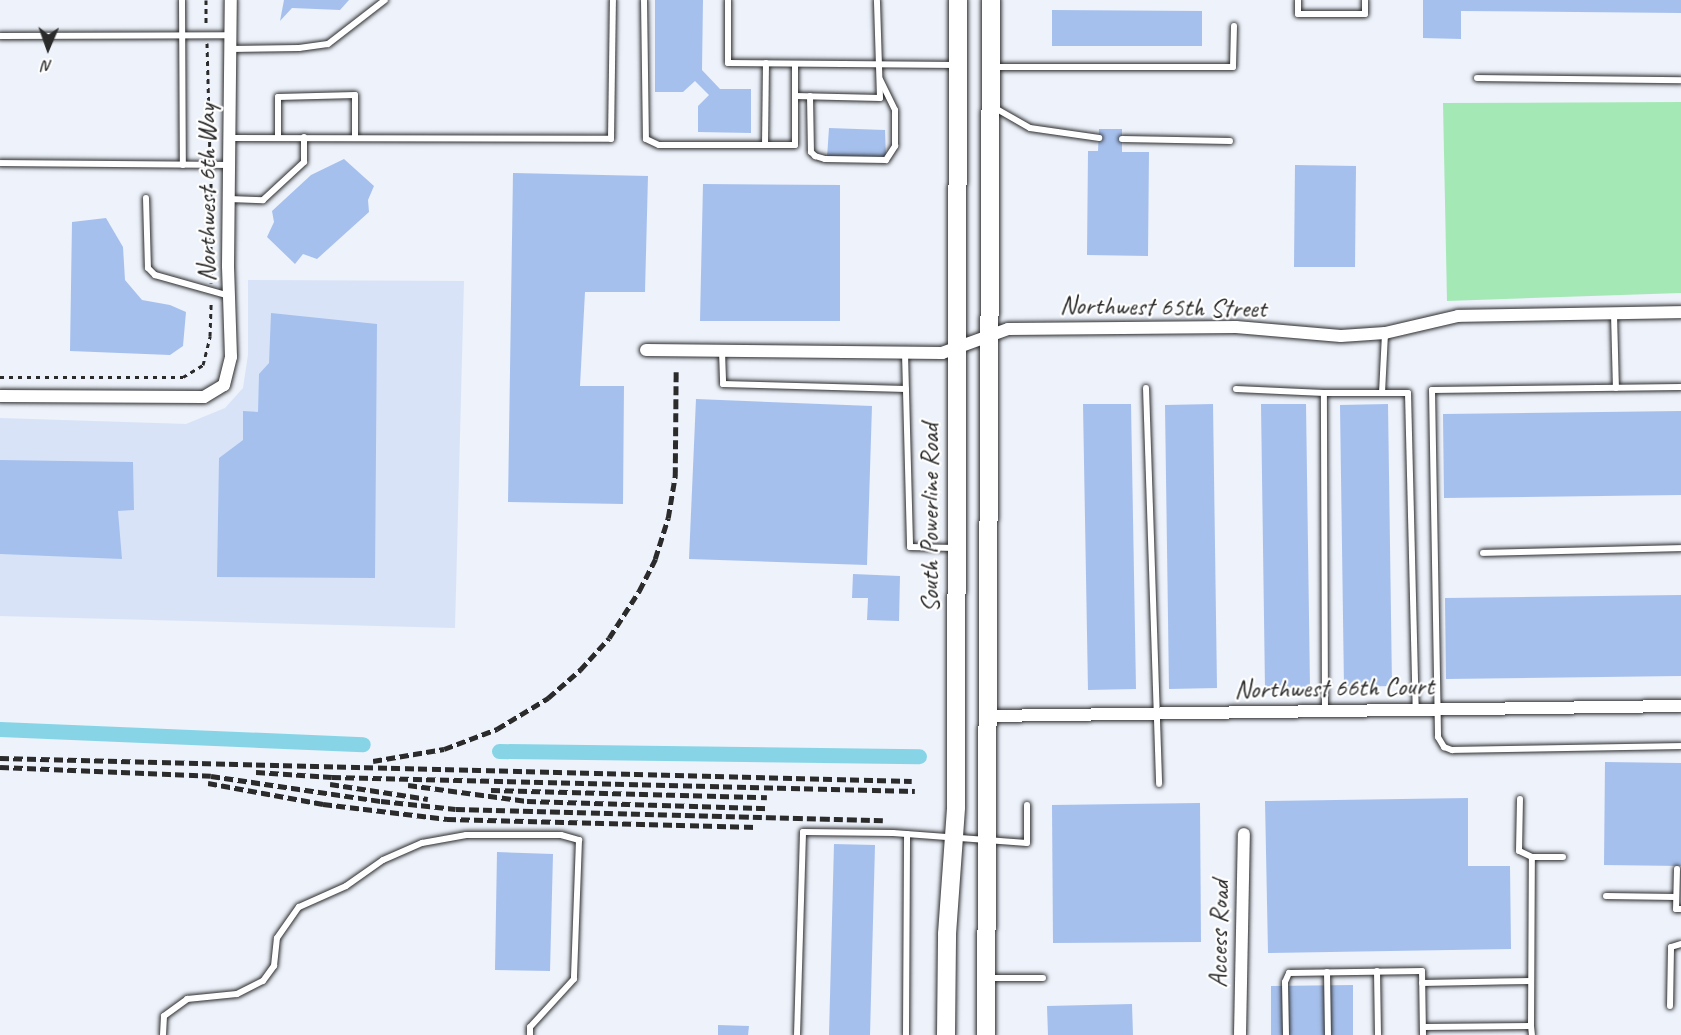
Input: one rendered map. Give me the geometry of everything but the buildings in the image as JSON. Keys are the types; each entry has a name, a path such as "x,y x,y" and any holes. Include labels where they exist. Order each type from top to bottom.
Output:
{"main road":[{"name":"South Powerline Road","path":"946,1035 947,934 955,838 958,0"},
{"path":"986,1035 990,0"}],"street":[{"name":"Northwest 6th Way","path":"0,396 204,397 224,385 231,357 229,165 231,0"},
{"name":"Northwest 65th Street","path":"646,350 942,353 1008,329 1242,327 1341,336 1385,333 1458,316 1681,312"},
{"name":"Northwest 66th Court","path":"988,716 1681,706"},
{"name":"Access Road","path":"1240,1035 1244,834"}],"lane":[{"path":"182,0 183,165"},
{"path":"230,49 298,48 328,44 385,0"},
{"path":"230,138 611,139 613,0"},
{"path":"644,0 646,139 659,145 795,145 795,64"},
{"path":"728,0 728,63 957,65"},
{"path":"795,96 880,98 877,64 877,0"},
{"path":"1298,0 1298,14 1365,14 1365,0"},
{"path":"990,67 1233,67 1234,26"},
{"path":"0,36 230,35"},
{"path":"765,145 766,63"},
{"path":"1477,78 1681,80"},
{"path":"810,96 811,152 815,156 825,159 886,160 895,146 895,110 880,79"},
{"path":"278,137 278,98 355,96 355,137"},
{"path":"990,105 1030,128 1099,138"},
{"path":"229,199 263,200 304,162 304,137"},
{"path":"1122,139 1230,141"},
{"path":"0,163 229,165"},
{"path":"146,198 148,268 155,275 229,296"},
{"path":"1614,313 1616,388"},
{"path":"1382,393 1385,333"},
{"path":"722,351 723,384 906,389"},
{"path":"905,353 910,547 955,548"},
{"path":"1681,387 1432,390 1437,710 1438,737 1444,747 1452,750 1681,746"},
{"path":"1146,388 1159,784"},
{"path":"1236,389 1324,393 1408,393 1416,710"},
{"path":"1324,393 1325,711"},
{"path":"1483,553 1681,548"},
{"path":"1520,799 1519,851 1532,857 1563,857"},
{"path":"797,1035 803,832 907,834 1027,843 1027,805"},
{"path":"906,1035 907,834"},
{"path":"163,1035 164,1016 187,999 237,994 263,981 274,966 277,938 300,907 346,886 383,860 422,843 466,835 561,836 579,840 574,979 530,1027 530,1035"},
{"path":"1532,857 1532,1035"},
{"path":"1677,869 1676,909 1681,909"},
{"path":"1606,896 1676,897"},
{"path":"1670,1006 1671,947 1681,944"},
{"path":"1286,1035 1285,982 1289,973 1422,970 1423,1035"},
{"path":"1377,971 1377,1035"},
{"path":"1327,972 1328,1035"},
{"path":"986,978 1043,978"},
{"path":"1422,984 1531,981"},
{"path":"1423,1027 1532,1026"}],"path":[{"path":"0,377 183,377 203,365 210,336 211,291 206,0"}],"shaded area":[{"path":"248,280 464,281 455,628 0,616 0,418 186,424 225,408 243,388 248,355"}],"green space":[{"path":"1681,102 1681,293 1447,301 1443,103"}],"waterway":[{"path":"0,729 363,744"},
{"path":"499,751 919,756"}],"railway":[{"path":"373,761 444,749 497,729 548,698 580,670 609,638 639,591 655,559 668,518 675,476 676,369"},
{"path":"0,758 912,781"},
{"path":"0,767 211,776 381,801 456,809 883,820"},
{"path":"256,772 332,777 915,791"},
{"path":"208,783 323,804 447,819 757,827"},
{"path":"330,784 428,799"},
{"path":"408,785 527,801 770,808"},
{"path":"491,790 767,797"}]}
